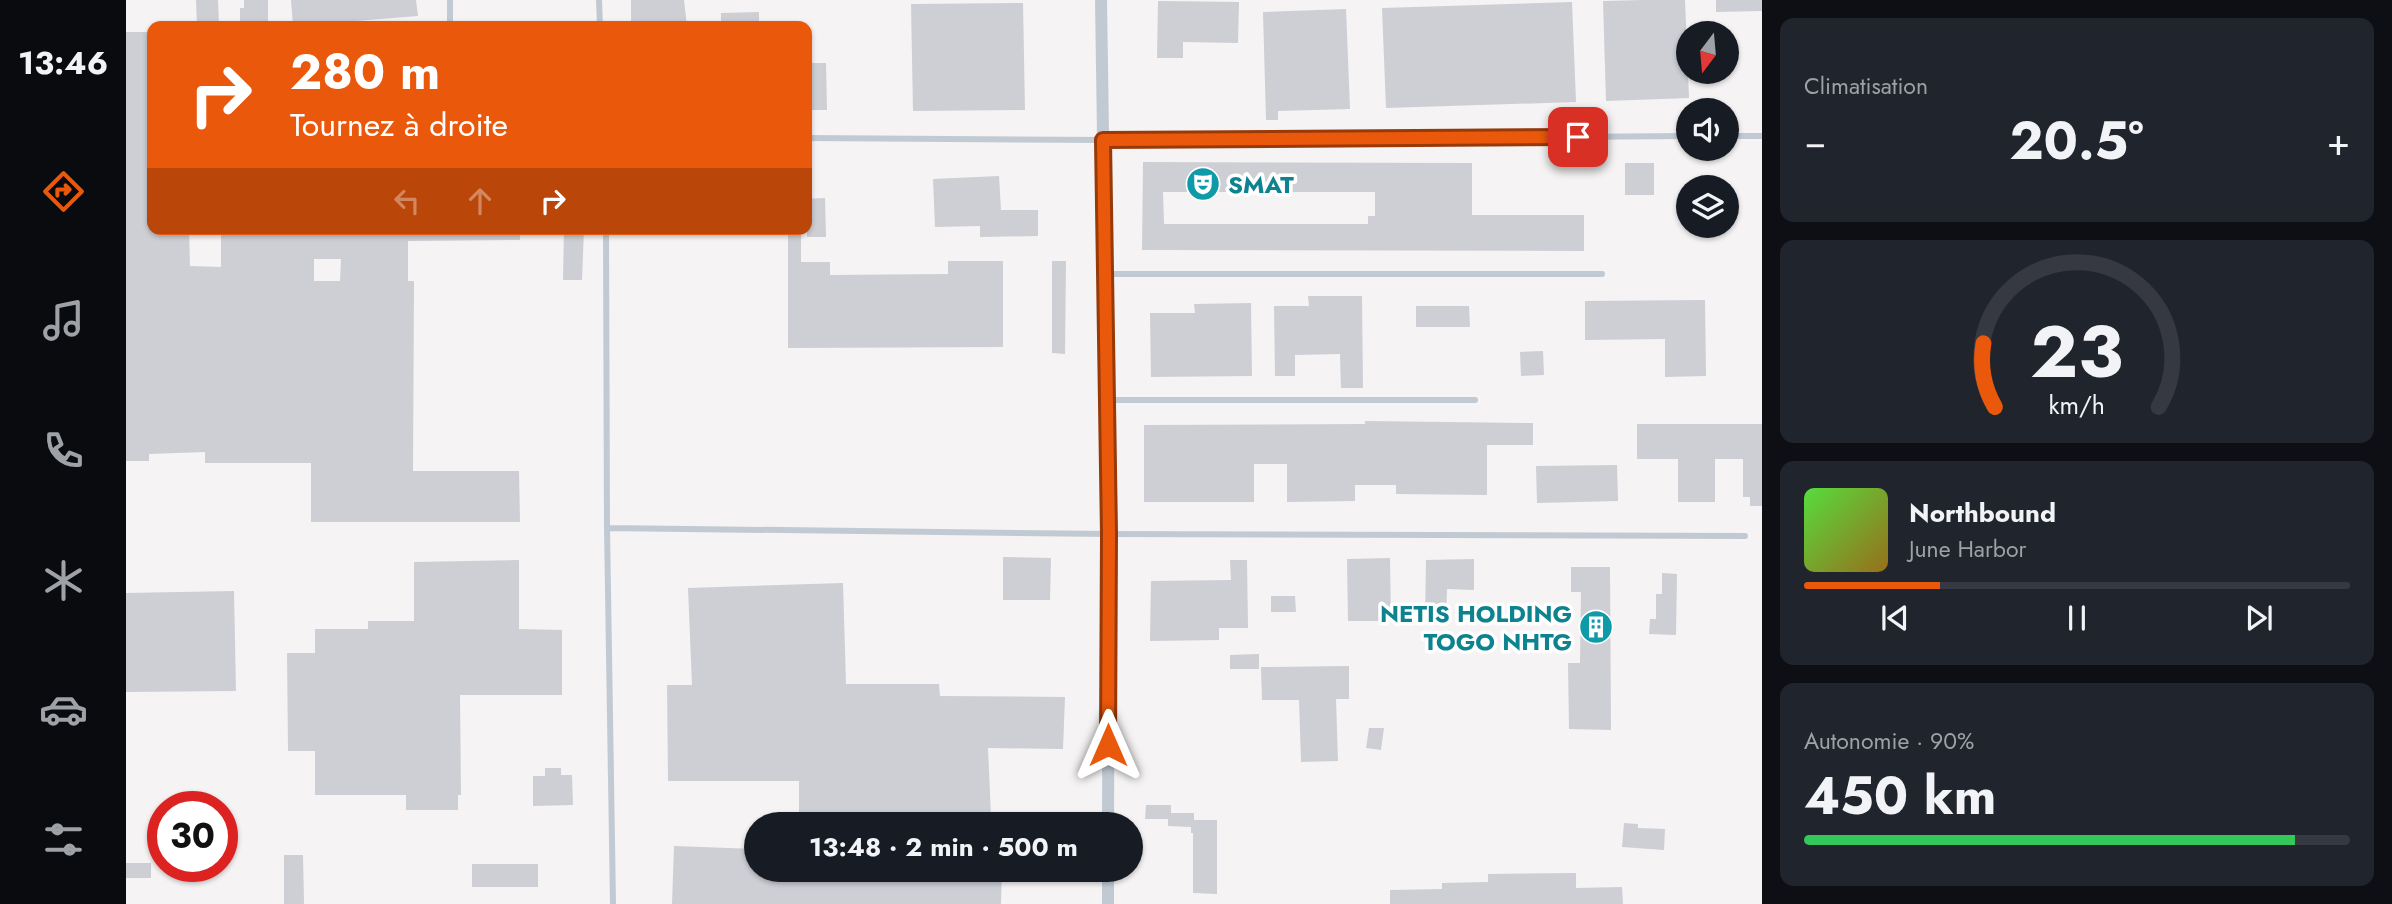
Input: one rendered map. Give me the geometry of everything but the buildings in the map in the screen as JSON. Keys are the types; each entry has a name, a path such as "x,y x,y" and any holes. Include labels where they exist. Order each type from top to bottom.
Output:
{"street":[{"path":"1101,0 1109,534 1108,812"},
{"path":"1108,882 1108,904"}],"lane":[{"path":"450,0 450,21"},
{"path":"599,0 600,21"},
{"path":"812,138 1103,140 1676,136"},
{"path":"1739,136 1762,136"},
{"path":"606,235 613,904"},
{"path":"1105,274 1602,274"},
{"path":"1107,400 1475,400"},
{"path":"607,528 1109,534 1745,536"}],"place":[{"name":"SMAT","path":"1203,184"},
{"name":"NETIS HOLDING TOGO NHTG","path":"1596,627"}],"route":[{"path":"1108,745 1109,534 1103,140 1578,137"}]}
